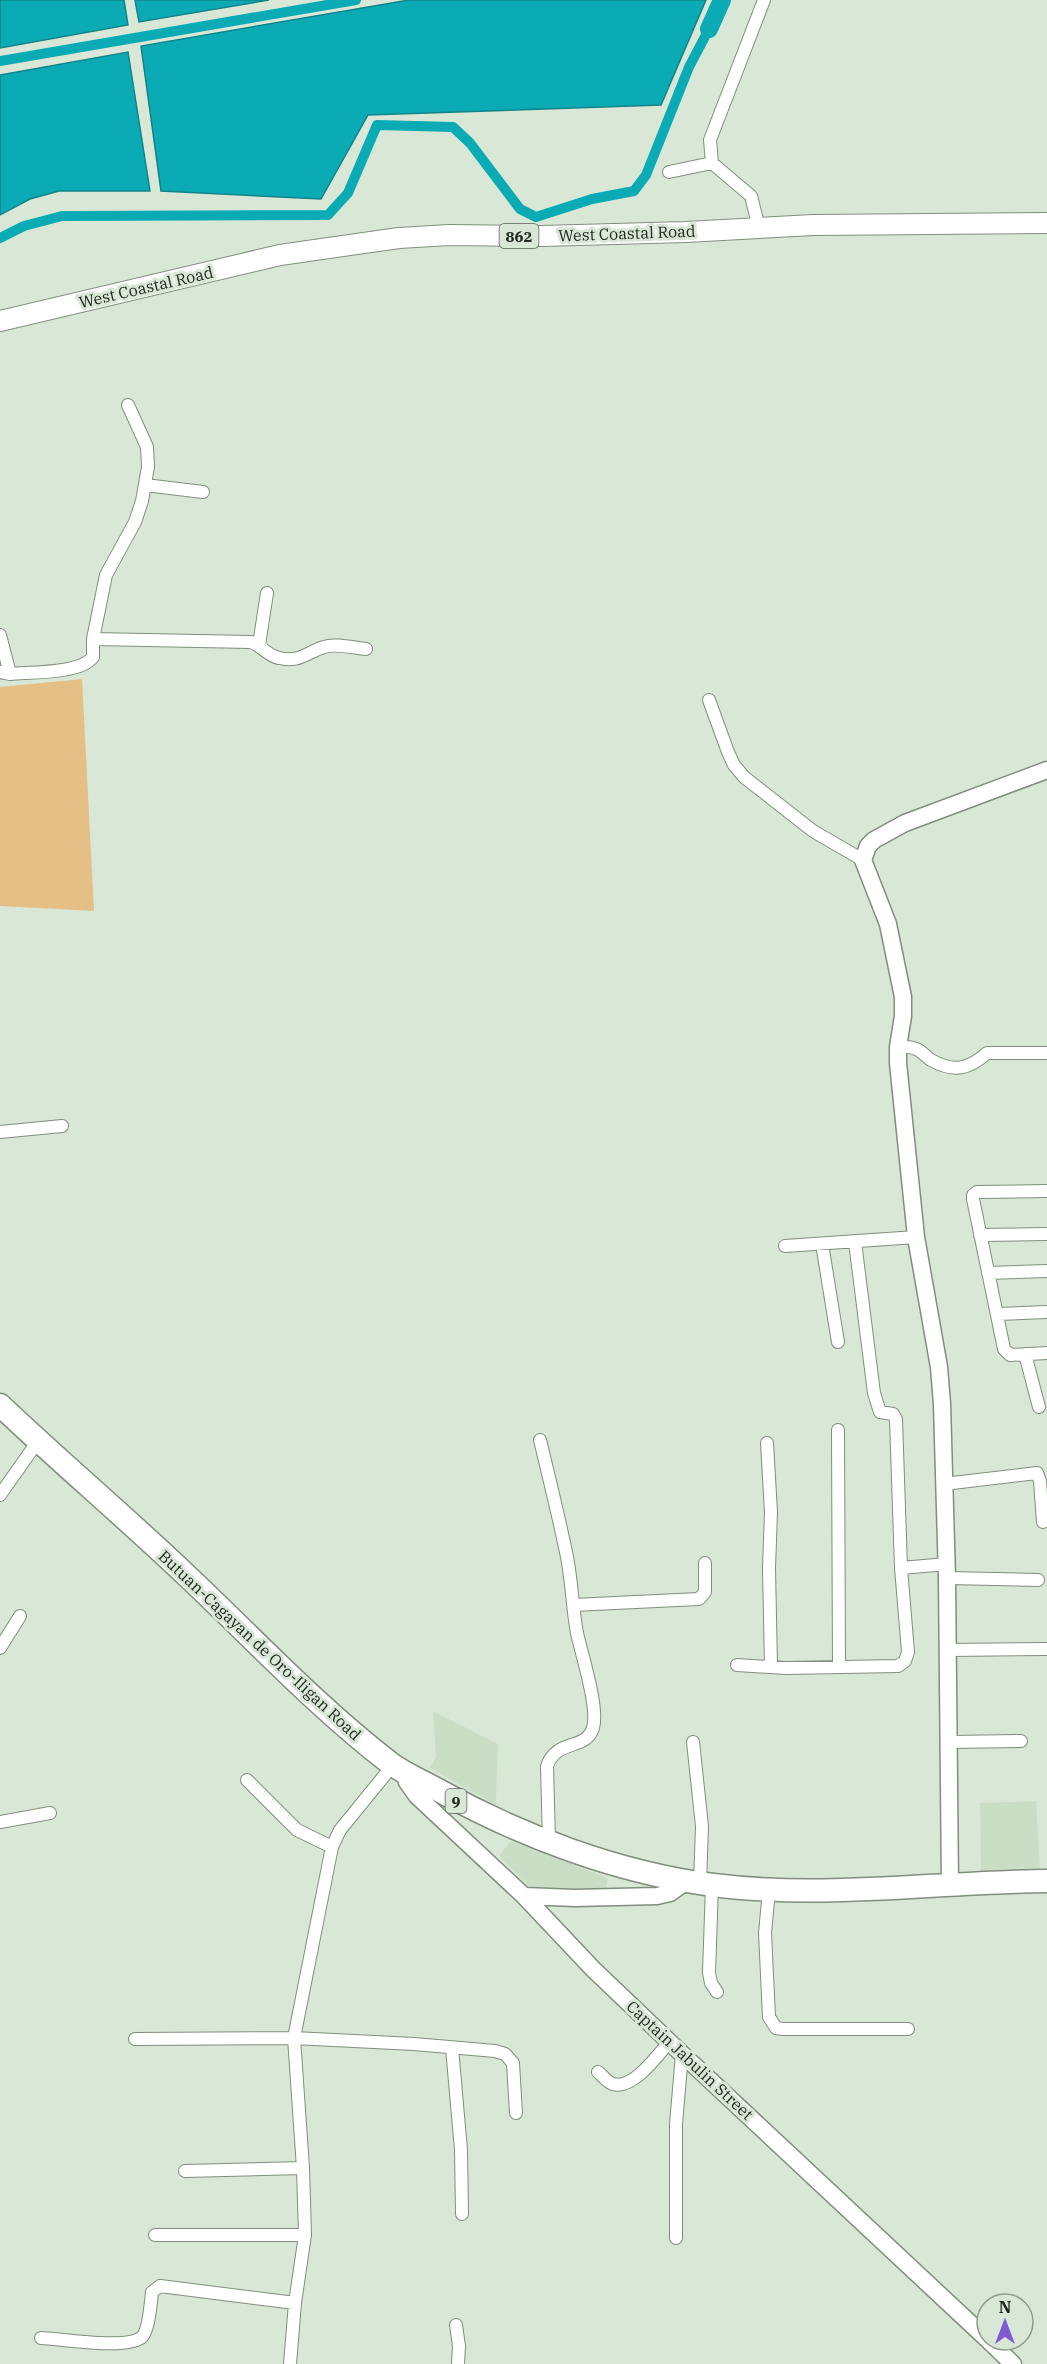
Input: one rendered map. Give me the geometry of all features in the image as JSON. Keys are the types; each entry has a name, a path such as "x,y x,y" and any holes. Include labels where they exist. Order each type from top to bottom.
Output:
{"highway":[{"name":"Butuan-Cagayan de Oro-Iligan Road","path":"0,1405 181,1571 308,1694 398,1768 489,1817 549,1841 636,1870 700,1883 769,1890 824,1891 1047,1881"}],"main road":[{"name":"West Coastal Road","path":"0,321 280,255 354,243 449,235 542,236 813,225 1047,223"}],"street":[{"path":"759,228 751,196 712,163 710,153 712,131 764,0"},
{"path":"669,172 712,163"},
{"path":"0,635 5,673 70,668 88,663 93,657 93,639 106,575 135,522 142,501 148,467 147,447 128,405"},
{"path":"145,485 203,492"},
{"path":"259,645 267,592"},
{"path":"93,639 251,642 259,645 268,654 279,658 302,658 324,646 366,649"},
{"path":"709,700 728,752 734,765 744,777 813,831 863,860 888,924 903,996 903,1016 898,1047 916,1237 939,1367 947,1571 950,1886"},
{"path":"863,860 868,846 874,840 905,823 1047,770"},
{"path":"898,1047 916,1049 935,1062 953,1067 970,1066 987,1053 1047,1053"},
{"path":"0,1132 62,1126"},
{"path":"1047,1191 975,1193 973,1199 1007,1353 1010,1355 1047,1353"},
{"path":"980,1234 1047,1234"},
{"path":"785,1246 916,1237"},
{"path":"737,1665 898,1666 905,1661 908,1652 901,1568 896,1419 893,1414 880,1412 874,1394 855,1242"},
{"path":"822,1244 838,1342"},
{"path":"988,1273 1047,1271"},
{"path":"998,1314 1047,1312"},
{"path":"1025,1354 1039,1407"},
{"path":"838,1430 839,1666"},
{"path":"540,1440 566,1553 573,1605 592,1695 594,1716 593,1728 583,1741 565,1746 550,1757 547,1766 549,1841"},
{"path":"0,1495 38,1441"},
{"path":"768,1443 771,1512 769,1568 771,1667"},
{"path":"944,1484 1037,1473 1040,1481 1042,1522"},
{"path":"573,1605 699,1599 705,1592 705,1563"},
{"path":"901,1568 1038,1580"},
{"path":"0,1648 20,1616"},
{"path":"948,1650 1047,1649"},
{"path":"949,1742 1021,1741"},
{"path":"693,1742 702,1826 700,1883 711,1983 717,1992"},
{"path":"290,2364 295,2303 305,2235 294,2038 332,1847 340,1830 398,1768"},
{"name":"Captain Jabulin Street","path":"398,1768 417,1796 524,1896 669,2042 975,2329"},
{"path":"247,1780 297,1830 332,1847"},
{"path":"0,1822 50,1813"},
{"path":"524,1896 575,1898 657,1896 700,1883"},
{"path":"769,1890 765,1933 767,2000 772,2023 783,2030 908,2029"},
{"path":"135,2039 294,2038 495,2051 506,2054 513,2063 516,2113"},
{"path":"598,2072 609,2082 624,2084 638,2075 669,2042"},
{"path":"452,2048 461,2150 462,2214"},
{"path":"676,2238 676,2124 682,2054"},
{"path":"185,2171 303,2168"},
{"path":"155,2235 305,2235"},
{"path":"41,2338 108,2344 137,2339 145,2332 152,2292 160,2286 295,2303"},
{"path":"456,2325 459,2346 458,2364"},
{"name":"Captain Jabulin Street","path":"1000,2352 1013,2364"}],"shaded area":[{"path":"82,679 94,911 0,906 0,687"},
{"path":"433,1711 498,1744 496,1805 430,1768 436,1757"},
{"path":"1036,1801 1040,1870 981,1872 980,1803"},
{"path":"511,1841 608,1878 606,1891 533,1890 499,1856"}],"water":[{"path":"0,0 124,0 128,25 0,48"},
{"path":"135,0 269,0 139,22"},
{"path":"409,0 706,0 661,105 368,115 321,199 161,191 141,46"},
{"path":"128,52 150,191 59,191 30,199 0,215 0,75"}],"waterway":[{"path":"0,61 356,0"},
{"path":"709,29 722,0"},
{"path":"0,238 24,226 62,216 328,215 348,193 377,125 453,127 470,143 520,209 536,217 592,199 634,191 646,175 689,67 709,29"}]}
